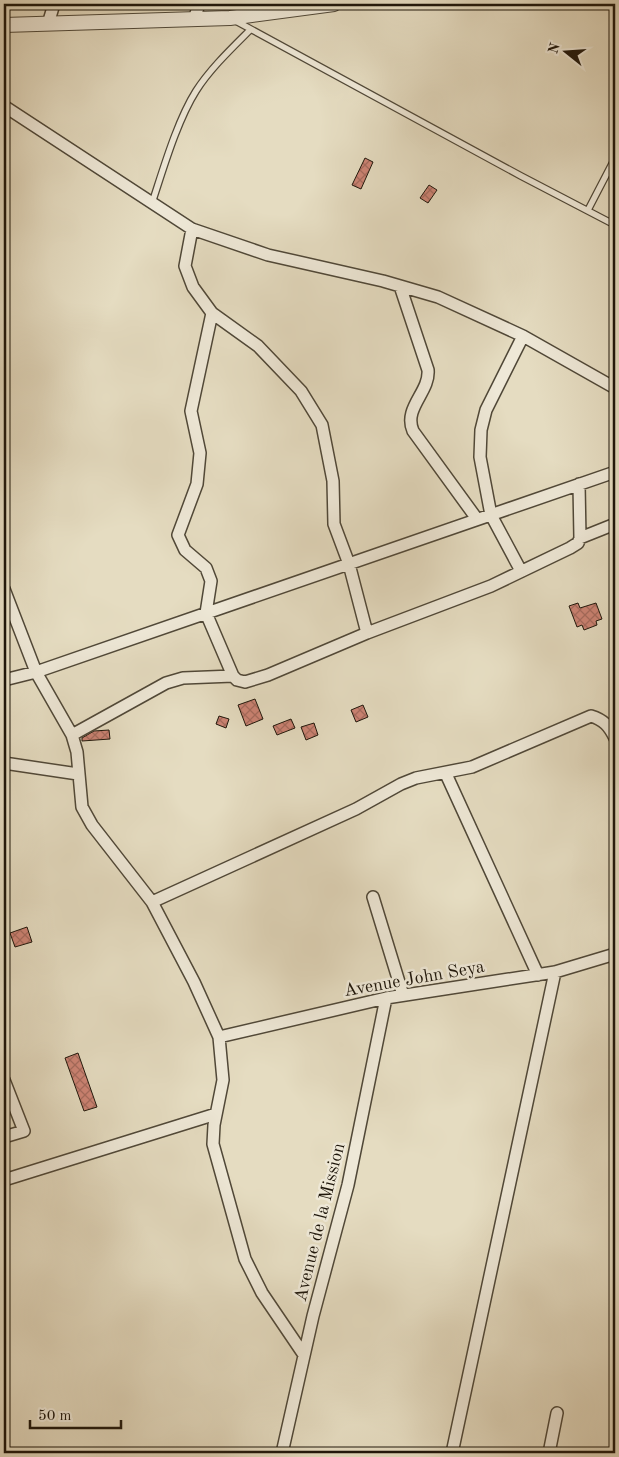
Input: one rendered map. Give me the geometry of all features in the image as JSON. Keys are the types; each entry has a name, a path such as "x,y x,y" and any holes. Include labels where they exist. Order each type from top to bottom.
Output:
{"street":[{"path":"48,24 54,4"},
{"path":"194,20 199,4"},
{"path":"4,25 230,18 334,4"},
{"path":"4,106 192,229 268,255 400,286 438,297 523,336 615,388"},
{"path":"192,229 185,266 193,287 212,313 258,346 301,390 322,425 333,480 334,524 349,564 367,632"},
{"path":"400,286 428,370 429,379 410,415 409,423 477,519"},
{"path":"212,313 190,412 200,453 197,484 178,536 185,550 206,568 211,581 206,613 232,676 237,680 246,682 268,675 367,632 492,586 570,548 578,543 580,538 579,484"},
{"path":"521,571 491,515 480,457 481,430 486,410 523,336"},
{"path":"4,680 36,672 615,472"},
{"path":"580,538 615,524"},
{"path":"4,589 36,672 72,735 77,752 82,807 92,825 152,902 194,982 219,1036 223,1080 216,1114 213,1144 245,1259 262,1293 304,1355"},
{"path":"72,735 166,683 183,678 232,676"},
{"path":"152,902 356,809 401,784 416,778 446,774 472,767 591,716 600,718 609,726 615,738"},
{"path":"4,763 78,774"},
{"path":"446,774 538,975"},
{"path":"373,897 403,996"},
{"name":"Avenue John Seya","path":"219,1036 386,998 555,972 615,954"},
{"path":"452,1453 555,972"},
{"name":"Avenue de la Mission","path":"282,1453 304,1355 348,1185 386,998"},
{"path":"4,1080 24,1131 4,1137"},
{"path":"4,1180 216,1114"},
{"path":"549,1453 557,1413"}],"lane":[{"path":"230,18 615,224"},
{"path":"152,204 171,148 196,92 228,52 250,30"},
{"path":"588,210 615,158"}],"building":[{"path":"365,158 373,162 361,189 352,185"},
{"path":"429,185 437,190 428,203 420,198"},
{"path":"578,603 580,608 596,603 602,619 596,621 597,625 584,630 582,625 577,627 569,606"},
{"path":"255,699 263,719 246,726 238,705"},
{"path":"363,705 368,717 356,722 351,710"},
{"path":"219,716 229,719 226,728 216,724"},
{"path":"291,719 295,728 277,735 273,726"},
{"path":"314,723 318,735 306,740 301,727"},
{"path":"109,730 110,739 82,741 82,738 94,731"},
{"path":"27,927 32,942 15,947 10,933"},
{"path":"78,1053 97,1107 84,1111 65,1058"}]}
